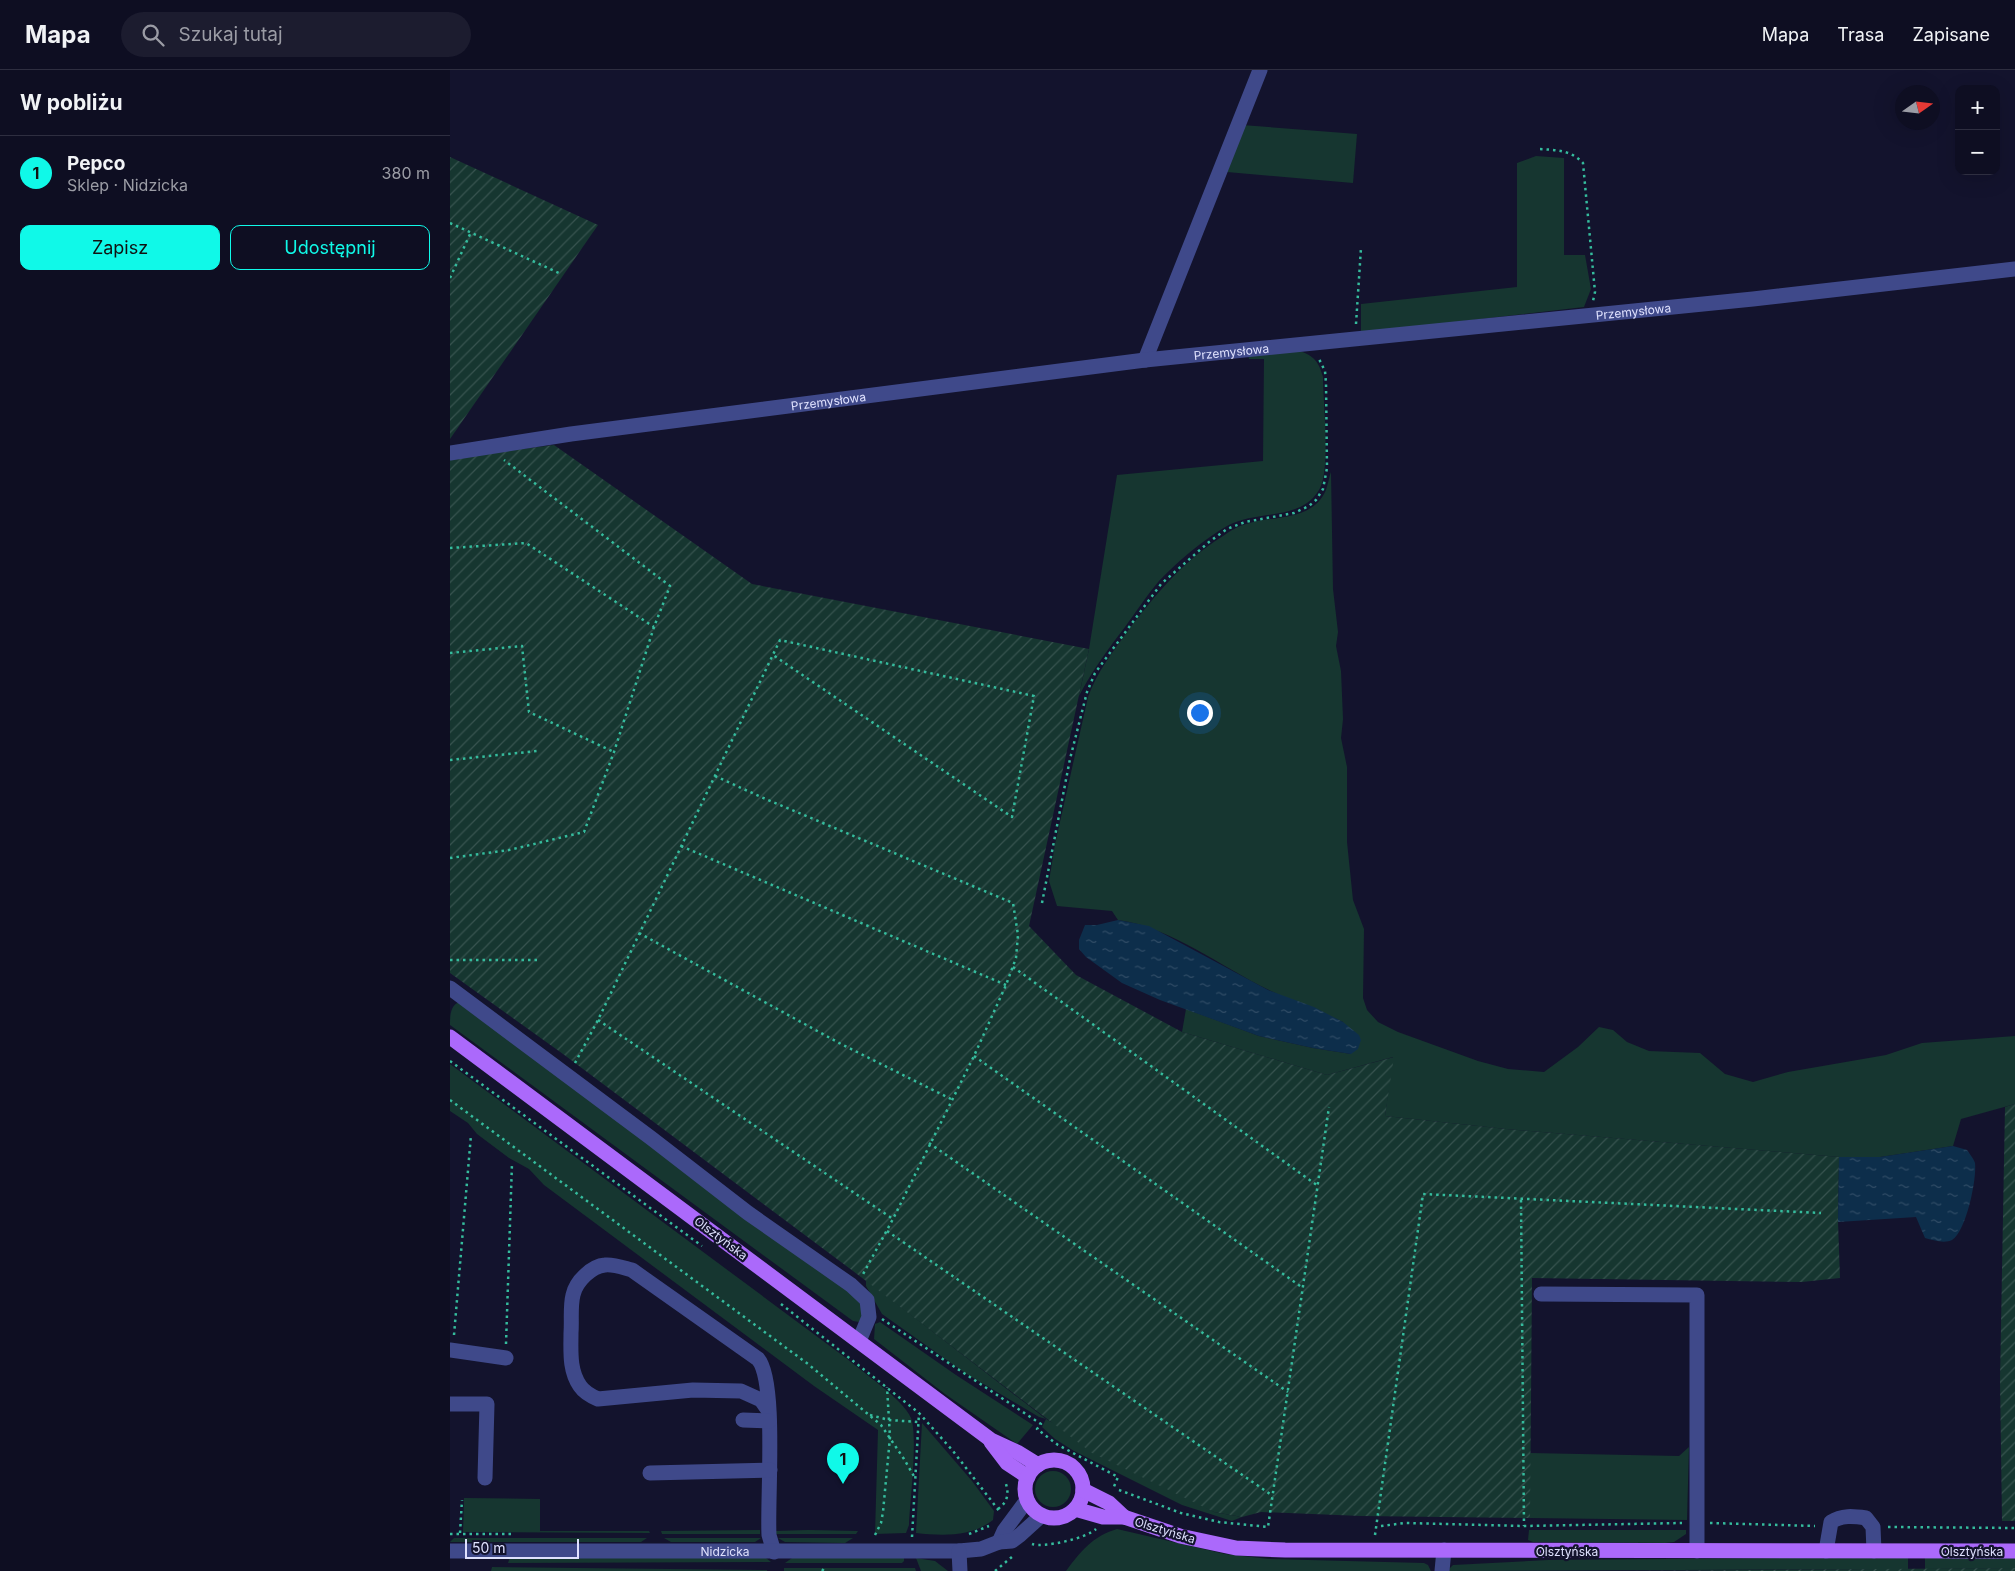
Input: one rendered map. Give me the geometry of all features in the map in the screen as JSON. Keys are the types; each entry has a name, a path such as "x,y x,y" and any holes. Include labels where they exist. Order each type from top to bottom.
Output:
{"main road":[{"name":"Olsztyńska","path":"450,1037 990,1440 1017,1452 1038,1465"},
{"name":"Olsztyńska","path":"990,1440 1007,1463 1028,1477"},
{"path":"1055,1460 1072,1466 1082,1481 1083,1490 1075,1509 1059,1517 1050,1518 1033,1509 1027,1500 1025,1484 1038,1465 1046,1461 1055,1460"},
{"name":"Olsztyńska","path":"1083,1490 1109,1503 1124,1517"},
{"name":"Olsztyńska","path":"1075,1509 1103,1517 1124,1517 1180,1536 1236,1548 1374,1551 2015,1551"}],"street":[{"path":"1145,360 1260,70"},
{"name":"Przemysłowa","path":"450,453 571,434 1145,360 1753,299 2015,269"},
{"path":"450,988 748,1213 855,1289 867,1300 869,1317 859,1341"},
{"path":"768,1415 761,1400 741,1391 693,1390 598,1399 589,1395 580,1386 571,1362 573,1293 577,1285 599,1266 606,1265 632,1270 758,1359 765,1370 768,1415 770,1470 769,1536 774,1552"},
{"path":"1541,1294 1697,1295 1697,1551"},
{"path":"451,1351 506,1358"},
{"path":"450,1404 488,1404 486,1478"},
{"path":"743,1420 768,1415"},
{"path":"650,1473 770,1470"},
{"path":"999,1542 1004,1531 1027,1500"},
{"name":"Nidzicka","path":"450,1551 774,1552 912,1543 960,1551 981,1549 999,1542 1012,1540 1042,1515"},
{"path":"1826,1551 1831,1522 1838,1518 1852,1516 1866,1518 1873,1527 1874,1552"},
{"path":"1442,1571 1444,1550"},
{"path":"960,1551 960,1571"}],"path":[{"path":"1540,149 1565,151 1583,162 1595,292 1592,306 1586,316"},
{"path":"450,223 561,274"},
{"path":"450,278 471,232"},
{"path":"1355,339 1361,248"},
{"path":"1042,904 1070,760 1087,692 1095,673 1161,584 1209,542 1227,529 1244,522 1302,510 1316,500 1324,489 1328,468 1324,371 1316,354 1305,344"},
{"path":"450,858 509,850 584,832 614,752 654,626 670,586 487,447"},
{"path":"450,548 526,543 654,626"},
{"path":"568,1076 598,1020 780,640 1034,696 1012,817 773,655"},
{"path":"450,653 522,646 529,712 614,752"},
{"path":"450,760 537,751"},
{"path":"715,776 1013,903 1018,935 1016,958 1006,985 974,1056 887,1231 855,1289"},
{"path":"682,846 1006,985"},
{"path":"640,933 841,1044 951,1099"},
{"path":"450,960 539,960"},
{"path":"1013,967 1318,1186"},
{"path":"598,1020 893,1219"},
{"path":"974,1056 1303,1288"},
{"path":"450,1060 702,1246"},
{"path":"450,1100 808,1364 881,1425 915,1478"},
{"path":"1113,1488 1181,1513 1219,1522 1268,1527 1329,1107"},
{"path":"451,1351 471,1135"},
{"path":"930,1144 1288,1392"},
{"path":"506,1358 512,1164"},
{"path":"1374,1551 1375,1527 1422,1194 1821,1213"},
{"path":"1521,1199 1524,1526"},
{"path":"887,1231 1274,1496"},
{"path":"781,1304 919,1413 953,1451 1002,1515"},
{"path":"869,1317 877,1315 1041,1424 1037,1429 1058,1445 1118,1477 1112,1494"},
{"path":"875,1536 881,1523 883,1512 890,1437 887,1386"},
{"path":"912,1543 919,1413"},
{"path":"868,1414 889,1420 918,1422"},
{"path":"998,1509 1007,1498 1004,1478"},
{"path":"460,1534 462,1500"},
{"path":"967,1534 981,1530 996,1521"},
{"path":"1029,1543 1038,1546 1075,1539 1095,1531 1098,1525"},
{"path":"912,1543 920,1536"},
{"path":"822,1571 827,1565"}],"green space":[{"path":"1242,125 1357,134 1353,183 1227,172"},
{"path":"1536,156 1564,158 1564,255 1585,255 1591,289 1584,307 1361,333 1361,304 1517,287 1517,163"},
{"path":"450,157 598,225 450,439"},
{"path":"1300,351 1315,360 1320,367 1323,377 1326,453 1323,481 1319,490 1311,500 1301,507 1277,514 1238,521 1227,526 1183,558 1150,592 1100,660 1079,696 1089,649 1117,475 1263,461 1264,359 1249,359 1248,355"},
{"path":"554,445 752,584 1089,649 1029,926 1076,975 1182,1032 1327,1075 1394,1057 1385,1116 1506,1129 1839,1157 1838,1222 1840,1278 1802,1282 1532,1278 1530,1518 1361,1516 1261,1512 1242,1517 1214,1512 1092,1453 563,1054 450,973 450,458"},
{"path":"1331,472 1333,589 1338,632 1336,646 1341,671 1343,719 1341,738 1347,767 1347,842 1353,900 1364,929 1363,998 1367,1010 1378,1022 1398,1032 1478,1061 1508,1069 1544,1072 1578,1047 1599,1027 1613,1030 1627,1042 1649,1051 1700,1053 1725,1074 1753,1082 1788,1072 1886,1055 1922,1043 2015,1036 2015,1104 1961,1119 1953,1146 1880,1157 1839,1157 1506,1129 1385,1116 1393,1057 1327,1075 1182,1032 1186,1009 1259,1036 1351,1054 1343,1022 1269,990 1176,939 1138,924 1118,920 1112,911 1057,906 1049,881 1055,844 1088,697 1110,655 1148,605 1182,568 1195,556 1237,527 1257,521 1291,516 1312,508 1326,490"},
{"path":"459,1002 857,1298 863,1307 865,1316 859,1322 853,1321 450,1025 452,1009"},
{"path":"450,1064 846,1358 882,1386 900,1403 911,1418 914,1439 909,1525 906,1533 875,1534 878,1430 814,1386 544,1185 529,1169 509,1158 477,1134 468,1123 450,1111"},
{"path":"2015,1104 2015,1521 2002,1521 2000,1380 2005,1107"},
{"path":"866,1280 1046,1419 1039,1417 965,1373 882,1314 866,1286"},
{"path":"880,1322 956,1375 1033,1425 1017,1444 945,1394 874,1339 875,1324"},
{"path":"1046,1419 1214,1512 1242,1517 1232,1521 1182,1505 1074,1451 1055,1439 1042,1427"},
{"path":"922,1423 972,1481 994,1511 993,1520 984,1526 956,1534 916,1533"},
{"path":"1689,1447 1687,1520 1530,1518 1530,1453 1679,1456"},
{"path":"1053,1471 1066,1476 1071,1489 1066,1502 1053,1507 1040,1502 1035,1489 1040,1476"},
{"path":"464,1498 540,1499 540,1531 649,1531 650,1533 463,1532"},
{"path":"1117,1529 1225,1554 1269,1559 1424,1563 1428,1565 1431,1571 1066,1571 1076,1557 1094,1540"},
{"path":"760,1530 760,1534 662,1534 661,1531"},
{"path":"1529,1530 1686,1530 1686,1534 1674,1542 1665,1543 1533,1542 1528,1540"},
{"path":"775,1531 858,1531 856,1534 775,1534"},
{"path":"454,1538 647,1538 641,1542 450,1542"},
{"path":"664,1538 761,1538 755,1542 671,1542"},
{"path":"778,1538 853,1538 845,1543 785,1542"},
{"path":"510,1557 766,1558 771,1562 508,1563"},
{"path":"792,1558 904,1558 904,1561 902,1563 785,1563"},
{"path":"916,1558 935,1561 948,1571 921,1571"},
{"path":"1908,1558 1908,1569 1447,1571 1453,1565 1548,1560"},
{"path":"1925,1558 2015,1558 2015,1568 1925,1569"},
{"path":"492,1567 767,1570 767,1571 491,1571"},
{"path":"784,1568 915,1568 916,1571 784,1571"},
{"path":"2015,1568 2015,1571 1624,1571"}],"water":[{"path":"1118,920 1149,926 1268,990 1314,1007 1343,1022 1359,1035 1361,1040 1358,1049 1351,1054 1259,1036 1160,1000 1122,983 1086,957 1079,949 1079,940 1085,925 1097,925"},
{"path":"1953,1146 1967,1150 1975,1163 1975,1171 1970,1205 1962,1227 1952,1240 1942,1242 1925,1238 1916,1217 1838,1222 1839,1157 1880,1157"}],"place":[{"name":"Pepco","path":"843,1484"}]}
